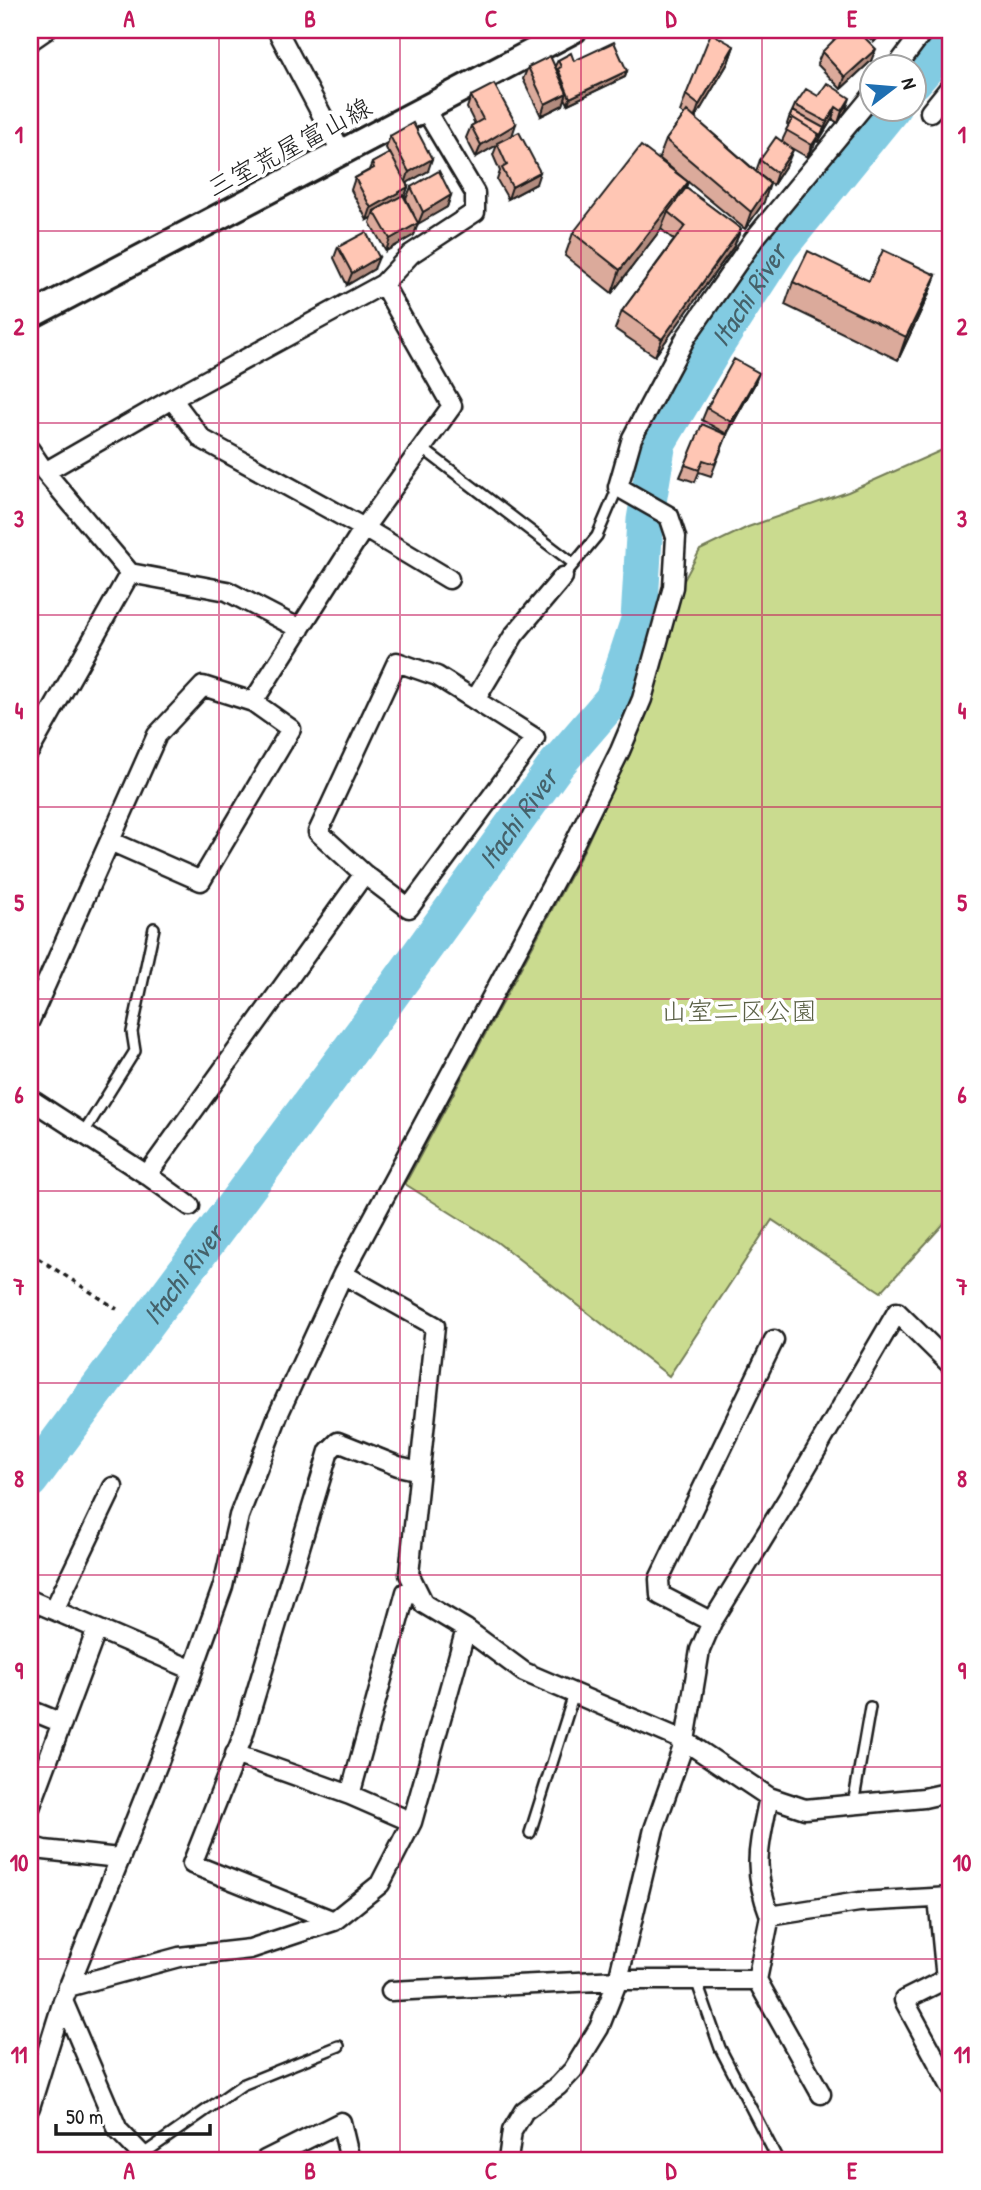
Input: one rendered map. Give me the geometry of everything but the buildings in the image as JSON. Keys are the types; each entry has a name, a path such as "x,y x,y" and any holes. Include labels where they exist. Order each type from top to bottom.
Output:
{"main road":[{"name":"三室荒屋富山線","path":"30,316 574,30"}],"street":[{"path":"30,41 46,30"},
{"path":"277,30 342,153"},
{"path":"908,52 924,30"},
{"path":"930,112 951,86"},
{"path":"45,472 383,284 411,254 475,212 475,192 425,109"},
{"path":"30,2107 66,1994 193,1670 223,1586 239,1516 278,1415 343,1274 568,856 642,699 673,587 676,537 669,516 618,487 632,438 686,337 754,239 858,114"},
{"path":"253,702 364,528 452,406 383,284"},
{"path":"172,400 202,439 364,528 449,579"},
{"path":"30,450 45,472 130,573 227,591 300,629"},
{"path":"475,700 514,635 569,570"},
{"path":"30,750 130,573"},
{"path":"397,662 436,676 475,700 535,738 409,908 364,874 318,832 397,662"},
{"path":"30,1020 157,735 204,686 253,702 291,729 201,881 110,841"},
{"path":"147,1175 364,874"},
{"path":"30,1099 190,1206"},
{"path":"343,1274 435,1326 409,1574 424,1604 466,1629 524,1672 685,1741 769,1797 805,1809 924,1798 951,1792"},
{"path":"508,2160 512,2131 524,2111 558,2086 573,2070 599,2028 618,1980 654,1829 685,1741 700,1650 712,1622 897,1312 951,1365"},
{"path":"712,1622 660,1595 659,1579 774,1340"},
{"path":"334,1921 192,1864 243,1736 329,1451 338,1442 398,1466 420,1471"},
{"path":"54,1610 113,1487"},
{"path":"350,1795 406,1592 415,1587"},
{"path":"30,1600 193,1670"},
{"path":"30,1808 97,1629"},
{"path":"66,1994 179,1956 250,1949 334,1921 380,1884 412,1822 466,1629"},
{"path":"30,1710 62,1723"},
{"path":"235,1754 350,1795 412,1822"},
{"path":"769,1797 757,1860 761,1892 770,1916 757,1980 821,2094"},
{"path":"30,1846 119,1858"},
{"path":"770,1916 859,1902 945,1897 946,1979 904,2000 951,2087"},
{"path":"391,1991 618,1980 757,1980"},
{"path":"66,1994 118,2130 145,2158"},
{"path":"265,2160 341,2122 350,2160"}],"lane":[{"path":"422,448 569,570 597,536 618,487"},
{"path":"83,1134 135,1051 132,1032 154,928"},
{"path":"530,1833 575,1693"},
{"path":"853,1805 870,1707"},
{"path":"696,1980 720,2048 778,2160"},
{"path":"145,2158 242,2085 339,2046"}],"path":[{"path":"30,1253 117,1309"}],"green space":[{"name":"山室二区公園","path":"951,449 951,1216 881,1292 772,1220 669,1376 497,1242 405,1184 585,848 653,697 683,582 700,550 748,527 848,492 940,451"}],"waterway":[{"name":"Itachi River","path":"928,65 951,39"},
{"name":"Itachi River","path":"30,1480 368,1026 557,764 613,699 639,620 645,520 658,442 714,348 781,245 881,122"}]}
